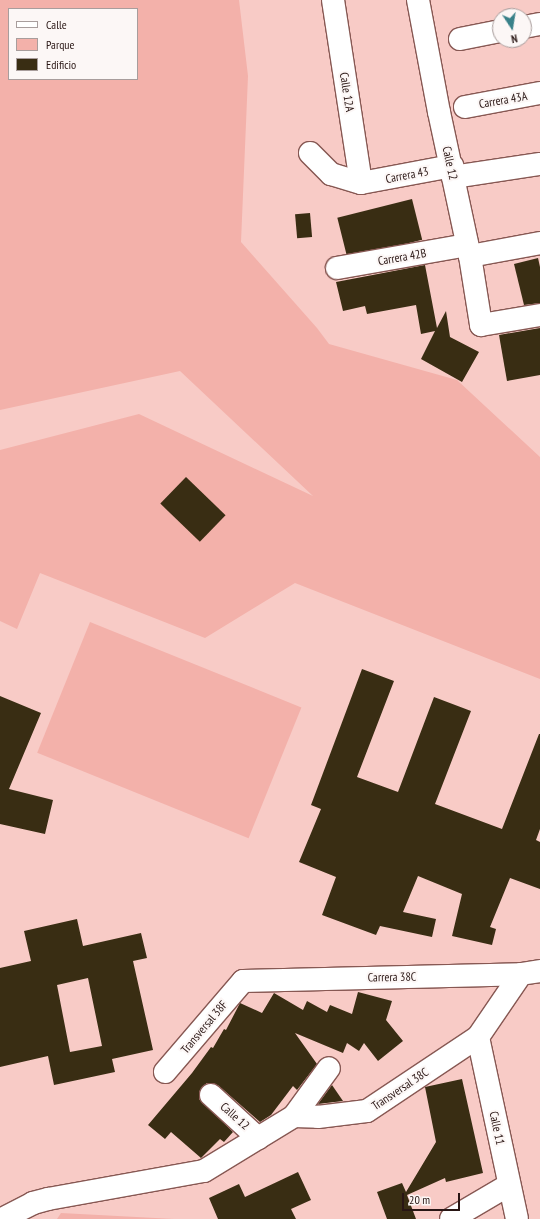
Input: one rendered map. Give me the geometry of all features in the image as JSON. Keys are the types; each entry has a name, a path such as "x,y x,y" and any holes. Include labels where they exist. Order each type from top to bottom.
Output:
{"street":[{"name":"Calle 12A","path":"333,0 361,183"},
{"name":"Calle 12","path":"418,0 439,112 469,250 481,326 540,315"},
{"path":"460,39 492,33"},
{"name":"Carrera 43A","path":"465,107 540,93"},
{"path":"310,153 331,174 361,183"},
{"name":"Carrera 43","path":"361,183 452,172 540,164"},
{"name":"Carrera 42B","path":"337,268 469,250 540,243"},
{"name":"Carrera 38C","path":"243,981 531,973"},
{"name":"Transversal 38C","path":"294,1116 318,1117 367,1111 478,1037 531,973"},
{"name":"Transversal 38F","path":"165,1072 243,981"},
{"name":"Calle 11","path":"478,1037 517,1219"},
{"path":"2,1219 33,1203 48,1199 204,1171 294,1116 329,1068"},
{"name":"Calle 12","path":"211,1095 258,1138"},
{"path":"451,1219 509,1185"}],"green space":[{"path":"0,0 239,0 248,76 241,242 317,328 329,344 457,380 540,457 540,679 295,583 205,638 40,573 17,629 0,621 0,450 139,414 313,496 180,371 0,410"},
{"path":"90,622 301,707 249,838 37,753"},
{"path":"61,1213 174,1219 57,1219"}],"building":[{"path":"412,199 422,240 347,258 337,218"},
{"path":"310,213 312,237 297,238 295,214"},
{"path":"538,258 540,267 540,303 524,305 514,264"},
{"path":"425,265 437,328 446,311 450,337 479,352 462,382 421,359 435,331 421,334 416,305 367,314 365,306 343,311 336,282"},
{"path":"540,328 540,375 507,381 499,335"},
{"path":"186,477 226,515 200,542 160,504"},
{"path":"362,669 394,681 357,777 398,792 434,697 471,711 435,804 502,829 540,734 540,829 536,840 540,842 540,889 510,878 490,927 496,929 492,945 452,936 462,894 418,876 403,912 436,919 432,937 380,926 376,935 322,915 336,877 299,862 321,809 311,805"},
{"path":"0,696 41,713 9,789 53,800 45,834 0,824"},
{"path":"77,919 83,946 141,933 147,958 133,961 153,1050 112,1059 115,1072 54,1085 48,1056 0,1067 0,968 31,961 24,931","holes":["88,978 102,1046 70,1052 57,985"]},
{"path":"358,992 392,1001 386,1020 403,1041 378,1061 364,1043 359,1051 347,1043 343,1053 295,1033 317,1064 297,1090 293,1086 271,1115 260,1122 219,1086 213,1083 207,1083 199,1092 199,1099 233,1132 224,1142 220,1139 201,1158 171,1132 165,1139 148,1125 192,1073 211,1047 213,1048 224,1029 226,1030 240,1003 262,1013 274,993 303,1010 307,1001 327,1012 330,1005 352,1014"},
{"path":"462,1079 483,1173 446,1182 445,1178 407,1195 416,1219 387,1219 377,1192 402,1183 406,1192 436,1142 425,1087"},
{"path":"332,1085 343,1101 318,1104"},
{"path":"298,1172 311,1200 291,1209 296,1219 218,1219 209,1198 239,1184 245,1197"}]}
